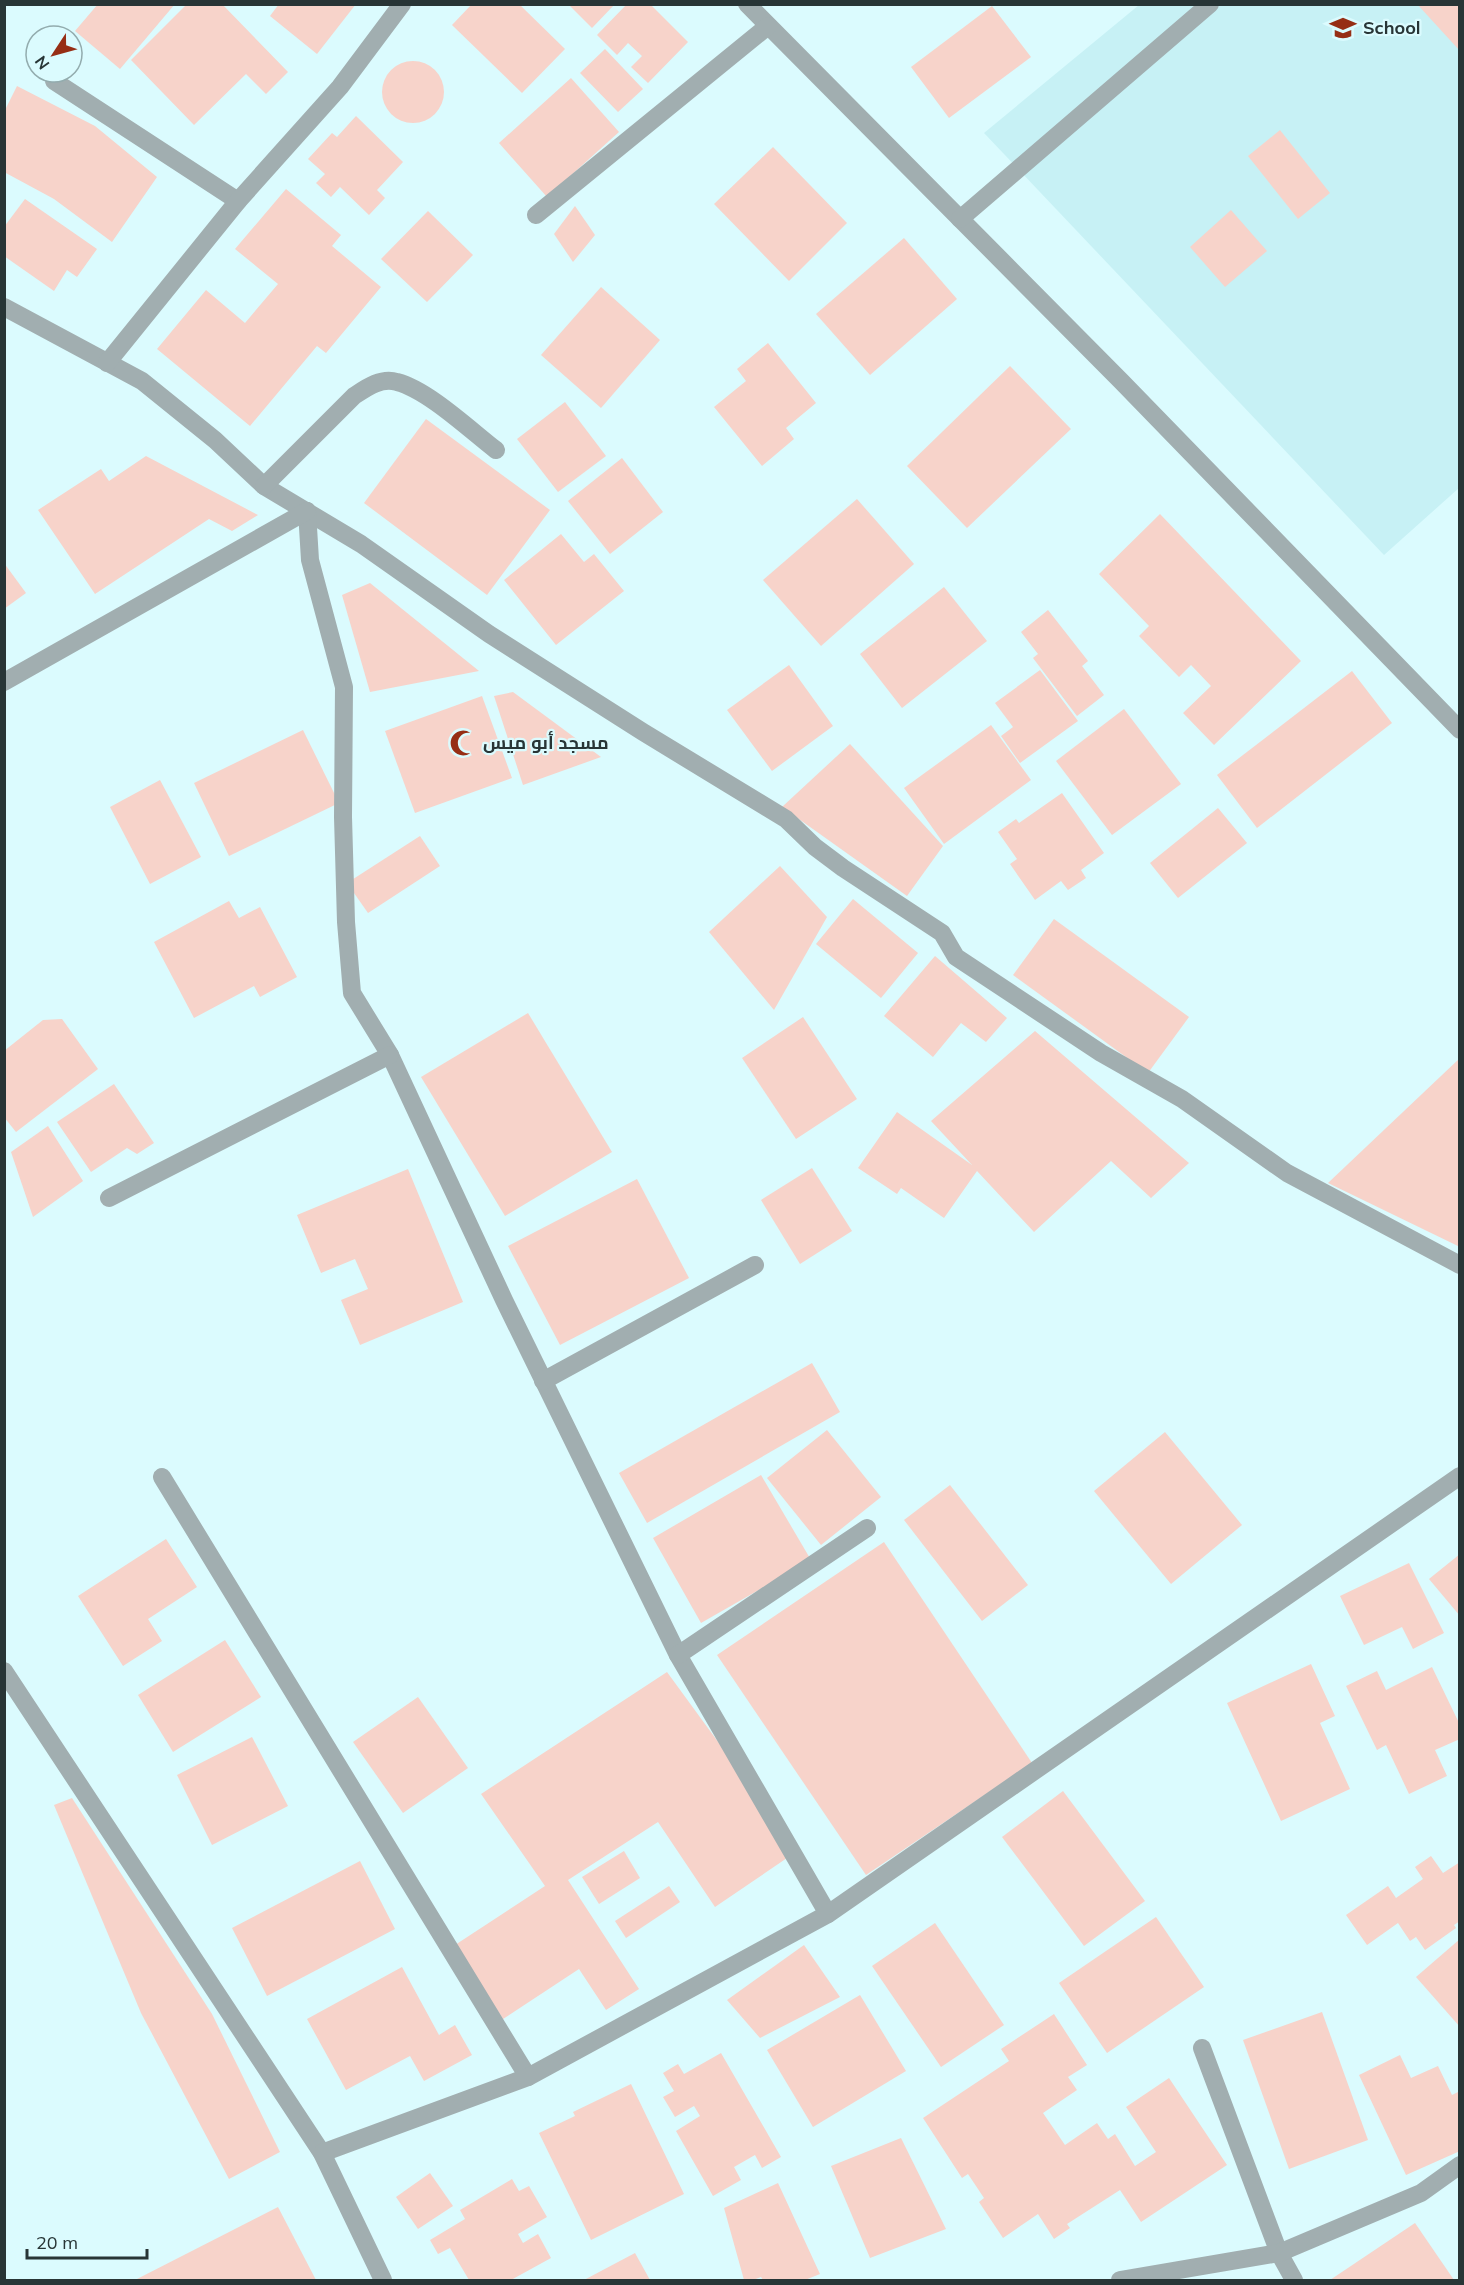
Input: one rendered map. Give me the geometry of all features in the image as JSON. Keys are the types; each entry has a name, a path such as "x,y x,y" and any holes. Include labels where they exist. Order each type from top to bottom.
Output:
{"street":[{"path":"107,363 238,201 340,87 402,4"},
{"path":"747,4 1121,381 1460,730"},
{"path":"960,219 1210,4"},
{"path":"536,215 768,26"},
{"path":"59,84 238,201"},
{"path":"4,307 142,381 215,440 264,486 361,544 499,640 671,750 786,819 815,847 843,868 942,933 956,957 1101,1053 1182,1099 1287,1173 1460,1265"},
{"path":"264,486 354,396 368,386 384,381 396,381 421,393 496,450"},
{"path":"4,682 307,511"},
{"path":"307,511 310,560 344,687 343,829 346,922 352,993 390,1055 543,1381 678,1655 828,1914"},
{"path":"109,1198 390,1055"},
{"path":"543,1381 755,1265"},
{"path":"322,2153 528,2077 828,1914 1460,1476"},
{"path":"162,1477 528,2077"},
{"path":"678,1655 867,1528"},
{"path":"4,1671 322,2153 383,2280"},
{"path":"1202,2048 1279,2253 1294,2280"},
{"path":"1120,2280 1279,2253 1421,2193 1460,2165"}],"shaded area":[{"path":"1139,5 1459,5 1459,488 1384,555 984,133"}],"building":[{"path":"98,4 175,4 120,69 84,39 84,24 81,24"},
{"path":"187,4 222,4 288,72 266,94 246,74 194,125 131,60"},
{"path":"279,4 356,4 317,54 270,16"},
{"path":"472,4 519,4 565,49 522,93 452,25"},
{"path":"568,4 615,4 592,28"},
{"path":"627,4 650,4 688,42 648,83 631,67 642,56 628,43 617,55 597,35"},
{"path":"1417,4 1460,4 1460,51"},
{"path":"992,6 1031,57 949,118 911,67"},
{"path":"605,49 643,89 618,112 580,73"},
{"path":"407,61 419,61 435,70 442,80 444,92 442,104 435,114 419,123 407,123 396,118 387,109 382,98 382,86 387,75 396,66"},
{"path":"571,78 619,132 547,197 499,143"},
{"path":"17,86 95,126 157,177 112,242 54,199 4,172 4,112"},
{"path":"356,116 403,162 377,190 385,198 369,215 340,187 331,197 316,183 325,174 308,159 332,133 337,137"},
{"path":"1280,130 1330,193 1298,219 1248,156"},
{"path":"773,147 847,223 789,281 714,204"},
{"path":"286,189 341,235 332,246 381,287 326,353 317,346 250,426 157,349 206,290 245,323 278,284 235,249"},
{"path":"25,199 97,249 77,277 67,270 54,291 4,256 4,227"},
{"path":"575,206 595,235 573,262 554,234"},
{"path":"1231,210 1267,251 1225,287 1190,247"},
{"path":"428,211 473,255 427,302 381,259"},
{"path":"904,238 957,299 870,375 816,314"},
{"path":"601,287 660,340 601,408 541,355"},
{"path":"768,343 816,403 786,428 794,439 762,466 714,407 746,381 737,369"},
{"path":"1010,366 1071,429 967,528 907,466"},
{"path":"565,402 606,456 558,492 517,439"},
{"path":"426,419 550,510 487,595 364,503"},
{"path":"146,456 258,515 232,531 209,519 95,594 38,510 101,469 109,481"},
{"path":"622,458 663,512 610,554 568,501"},
{"path":"857,499 914,564 821,646 763,580"},
{"path":"1160,514 1301,661 1214,745 1183,713 1211,686 1191,665 1179,677 1139,636 1149,626 1099,574"},
{"path":"561,534 584,562 594,554 624,591 556,645 504,580"},
{"path":"4,563 26,593 4,609"},
{"path":"370,583 479,671 370,692 342,595"},
{"path":"944,587 987,641 902,708 860,654"},
{"path":"1048,610 1088,661 1082,666 1104,695 1077,716 1033,658 1038,654 1021,632"},
{"path":"789,665 833,726 772,771 727,710"},
{"path":"1040,670 1078,721 1020,763 1001,736 1013,727 995,703"},
{"path":"1352,671 1392,723 1257,828 1217,775"},
{"path":"513,692 601,757 523,785 494,696"},
{"path":"482,696 512,778 415,813 385,731"},
{"path":"1124,709 1181,784 1112,835 1056,761"},
{"path":"991,725 1031,780 944,844 904,788"},
{"path":"303,730 339,803 229,856 194,783"},
{"path":"850,744 943,846 907,896 782,807"},
{"path":"160,780 201,857 150,884 110,807"},
{"path":"1062,793 1104,853 1081,870 1086,878 1068,890 1061,881 1035,900 1010,864 1017,859 998,832 1016,819 1019,823"},
{"path":"1218,808 1247,843 1178,898 1150,863"},
{"path":"420,836 440,866 368,913 347,883"},
{"path":"780,866 827,917 774,1010 709,932"},
{"path":"853,899 918,953 881,998 816,944"},
{"path":"229,901 239,918 260,907 297,977 260,997 254,986 194,1018 154,942"},
{"path":"1054,919 1189,1017 1148,1073 1013,975"},
{"path":"935,956 1007,1018 986,1042 961,1023 933,1057 884,1016"},
{"path":"528,1013 612,1152 505,1216 421,1077"},
{"path":"803,1017 857,1099 796,1139 742,1058"},
{"path":"62,1019 98,1069 16,1132 4,1117 4,1051 43,1020"},
{"path":"1035,1031 1189,1163 1151,1198 1111,1161 1034,1232 977,1171 944,1218 901,1188 897,1194 858,1168 897,1112 972,1165 931,1121"},
{"path":"1460,1058 1460,1247 1328,1183"},
{"path":"114,1084 154,1143 137,1154 127,1148 91,1172 57,1122"},
{"path":"48,1126 83,1181 33,1217 11,1152"},
{"path":"812,1168 852,1231 800,1264 761,1200"},
{"path":"408,1169 463,1302 360,1345 341,1300 368,1289 355,1259 321,1273 297,1215"},
{"path":"637,1179 689,1278 560,1345 508,1246"},
{"path":"812,1363 840,1412 647,1523 619,1473"},
{"path":"827,1430 881,1497 821,1545 767,1478"},
{"path":"1165,1432 1242,1525 1171,1584 1094,1491"},
{"path":"761,1475 811,1560 701,1623 653,1538"},
{"path":"950,1485 1028,1585 982,1621 904,1520"},
{"path":"166,1539 197,1587 148,1619 162,1641 123,1666 78,1596"},
{"path":"884,1542 1032,1763 866,1875 717,1655"},
{"path":"1460,1554 1460,1616 1429,1579"},
{"path":"1409,1563 1444,1633 1413,1649 1402,1627 1364,1645 1340,1596"},
{"path":"225,1640 261,1697 173,1752 138,1695"},
{"path":"1311,1664 1335,1716 1320,1723 1350,1789 1281,1821 1227,1703"},
{"path":"1432,1667 1460,1725 1460,1739 1435,1750 1447,1776 1409,1794 1386,1745 1377,1750 1346,1686 1377,1671 1386,1690"},
{"path":"667,1672 732,1761 787,1858 715,1907 658,1822 568,1880 639,1989 606,2010 579,1969 503,2019 455,1945 545,1886 481,1794"},
{"path":"418,1697 468,1768 403,1813 353,1742"},
{"path":"252,1737 288,1806 212,1845 177,1775"},
{"path":"1063,1791 1145,1901 1084,1946 1002,1837"},
{"path":"72,1798 212,2014 280,2152 229,2179 141,2013 54,1805"},
{"path":"624,1851 640,1878 599,1904 582,1877"},
{"path":"1431,1856 1443,1873 1460,1862 1460,1921 1454,1925 1456,1928 1425,1950 1416,1937 1410,1941 1398,1923 1367,1945 1346,1915 1388,1886 1396,1898 1423,1879 1415,1867"},
{"path":"360,1861 395,1929 267,1996 232,1928"},
{"path":"669,1886 680,1902 626,1938 615,1921"},
{"path":"1156,1917 1204,1987 1107,2053 1059,1983"},
{"path":"935,1923 1004,2025 941,2067 872,1966"},
{"path":"1460,1939 1460,2027 1416,1977"},
{"path":"804,1945 840,1997 760,2038 727,2000"},
{"path":"402,1967 439,2035 455,2025 472,2055 424,2081 410,2056 346,2090 307,2019"},
{"path":"860,1995 906,2071 813,2127 767,2050"},
{"path":"1322,2012 1368,2140 1289,2169 1243,2040"},
{"path":"1054,2014 1087,2065 1068,2077 1077,2090 1043,2113 1065,2145 1097,2123 1108,2139 1115,2134 1135,2166 1156,2152 1126,2107 1169,2078 1227,2165 1141,2222 1120,2190 1067,2224 1070,2228 1054,2239 1038,2214 1003,2238 979,2202 984,2198 968,2174 962,2178 923,2118 1009,2061 1001,2049"},
{"path":"721,2053 781,2157 762,2168 755,2155 734,2167 741,2180 713,2196 676,2131 700,2116 694,2106 675,2117 663,2097 674,2091 663,2073 678,2064 684,2074"},
{"path":"1400,2055 1411,2078 1438,2066 1452,2095 1460,2091 1460,2151 1406,2175 1359,2075"},
{"path":"631,2084 684,2194 591,2240 539,2133 575,2116 573,2112"},
{"path":"901,2138 946,2229 870,2258 831,2166"},
{"path":"430,2173 453,2206 418,2229 396,2197"},
{"path":"512,2179 519,2191 529,2186 547,2217 518,2234 523,2243 538,2234 551,2258 511,2280 469,2280 450,2248 438,2254 430,2240 465,2219 460,2210"},
{"path":"778,2183 820,2274 805,2280 763,2280 761,2277 744,2280 724,2208"},
{"path":"278,2207 316,2280 135,2280"},
{"path":"1415,2223 1454,2280 1330,2280"},
{"path":"635,2253 650,2280 584,2280"}],"place":[{"name":"School","path":"1343,28"},
{"name":"مسجد أبو ميس","path":"463,743"}]}
